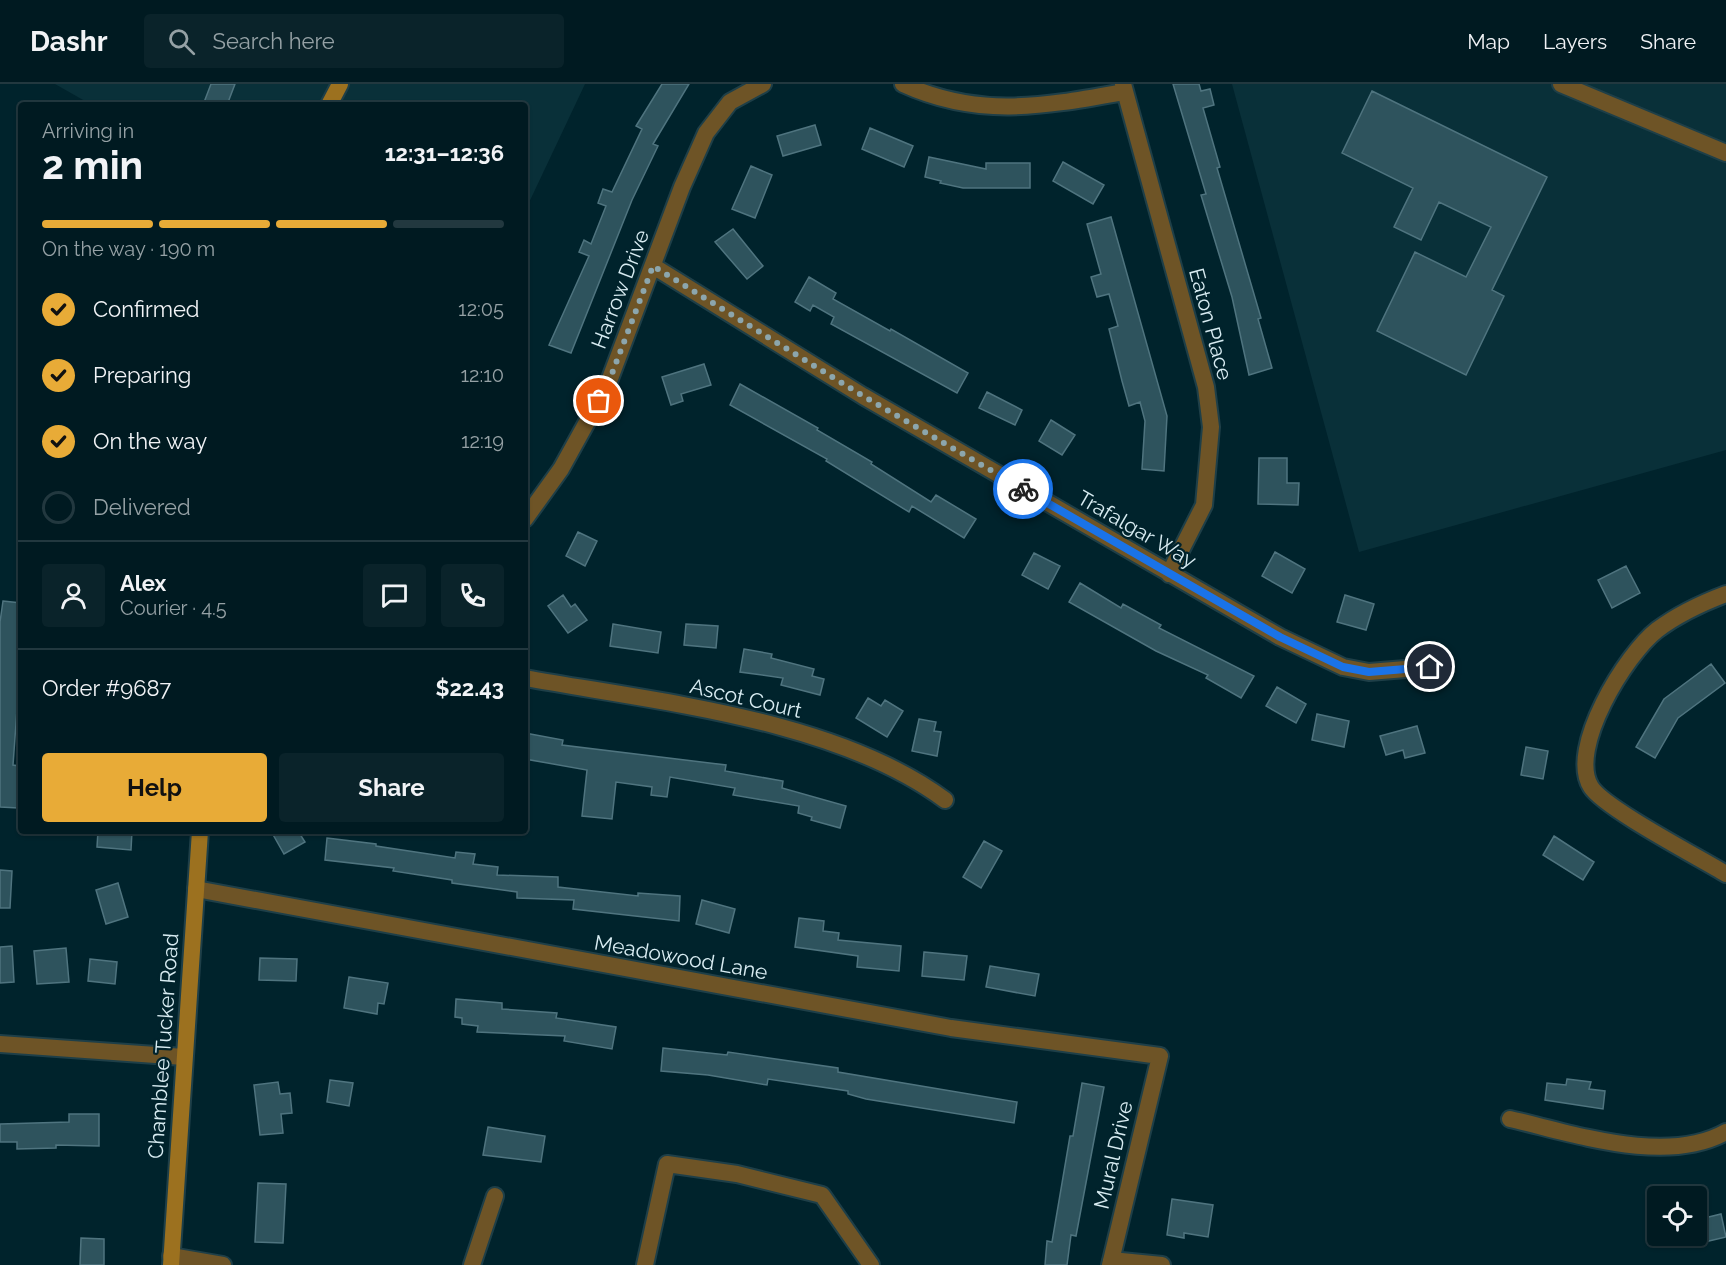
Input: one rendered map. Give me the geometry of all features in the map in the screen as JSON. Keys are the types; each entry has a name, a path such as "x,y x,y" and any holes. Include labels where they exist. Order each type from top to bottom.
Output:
{"main road":[{"path":"331,102 340,84"},
{"name":"Chamblee Tucker Road","path":"171,1260 200,834"}],"street":[{"name":"Harrow Drive","path":"528,515 561,469 608,384 682,187 706,133 730,102 763,84"},
{"path":"903,84 932,98 974,106 1046,106 1123,88"},
{"path":"1561,84 1726,153"},
{"name":"Eaton Place","path":"1123,88 1206,387 1211,427 1204,506 1169,574"},
{"name":"Trafalgar Way","path":"653,266 863,396 1280,637 1343,667 1369,672 1430,667"},
{"path":"1726,594 1683,613 1655,632 1623,670 1592,726 1586,760 1587,778 1592,789 1619,810 1726,874"},
{"name":"Ascot Court","path":"528,679 709,711 804,735 878,762 921,782 945,800"},
{"name":"Meadowood Lane","path":"196,889 951,1028 1160,1056"},
{"path":"0,1044 184,1057"},
{"name":"Mural Drive","path":"1111,1262 1160,1056"},
{"path":"1510,1119 1632,1146 1681,1145 1716,1138 1726,1132"},
{"path":"645,1265 667,1164 736,1174 822,1196 871,1265"},
{"path":"472,1265 495,1196"},
{"path":"171,1260 223,1265"},
{"path":"1111,1262 1162,1265"}],"shaded area":[{"path":"55,84 585,84 528,205 528,102 87,102"},
{"path":"1232,84 1726,84 1726,450 1359,552"}],"building":[{"path":"211,84 235,84 228,102 204,102"},
{"path":"662,84 689,84 653,144 658,146 632,200 571,353 549,345 589,256 579,252 584,240 591,244 606,206 598,203 603,189 612,192 642,129 636,126"},
{"path":"1173,84 1199,84 1201,91 1210,89 1214,105 1203,108 1220,167 1217,168 1261,318 1258,319 1272,368 1249,375 1232,297 1201,195 1206,194"},
{"path":"1372,91 1547,177 1492,290 1504,296 1466,375 1377,331 1415,252 1466,277 1491,227 1439,202 1421,240 1394,227 1413,188 1342,153"},
{"path":"815,125 821,145 783,156 777,136"},
{"path":"870,128 913,146 904,167 862,149"},
{"path":"929,157 986,169 986,163 1030,163 1030,188 963,188 940,183 941,181 925,177"},
{"path":"1063,162 1104,185 1093,204 1053,181"},
{"path":"751,166 772,175 755,218 732,209"},
{"path":"1111,217 1167,416 1164,471 1142,469 1145,421 1140,402 1129,406 1109,329 1118,326 1109,294 1097,297 1091,277 1101,274 1087,224"},
{"path":"733,229 763,266 747,279 715,242"},
{"path":"809,277 836,293 833,299 968,373 957,393 831,324 834,317 813,305 810,311 795,302"},
{"path":"704,364 711,385 681,394 683,401 671,405 662,377"},
{"path":"740,384 818,428 817,430 872,462 871,464 931,502 936,495 976,519 964,538 912,506 909,512 826,461 827,459 730,405"},
{"path":"987,392 1022,410 1015,425 979,408"},
{"path":"1051,420 1075,435 1062,455 1039,441"},
{"path":"1259,458 1287,458 1287,483 1299,483 1298,505 1258,504"},
{"path":"578,532 597,541 585,566 566,556"},
{"path":"1275,552 1305,569 1292,593 1262,576"},
{"path":"1034,553 1060,566 1048,589 1022,575"},
{"path":"1626,566 1640,593 1612,608 1598,580"},
{"path":"1080,583 1121,608 1123,604 1161,625 1159,628 1254,676 1241,698 1206,678 1208,675 1156,651 1069,602"},
{"path":"563,595 571,607 575,604 587,620 568,633 548,606"},
{"path":"1345,595 1374,604 1366,630 1337,622"},
{"path":"3,601 18,603 18,696 13,765 18,766 18,808 0,807 0,622"},
{"path":"613,624 661,632 658,653 610,646"},
{"path":"686,624 718,626 716,648 684,645"},
{"path":"744,649 772,654 771,658 814,669 812,676 824,679 820,695 781,685 783,678 740,672"},
{"path":"1711,664 1725,683 1678,718 1655,758 1636,747 1664,699"},
{"path":"1277,687 1306,704 1296,723 1266,706"},
{"path":"868,698 881,706 885,700 903,711 887,737 856,718"},
{"path":"1317,714 1349,721 1344,747 1312,740"},
{"path":"919,719 936,722 934,731 941,732 937,756 912,751"},
{"path":"1417,726 1425,753 1405,758 1403,750 1386,755 1380,736"},
{"path":"528,734 563,740 562,745 726,765 725,771 783,781 782,788 846,806 840,828 811,820 812,817 798,813 799,806 733,795 735,788 670,777 667,797 651,795 652,787 616,782 612,819 582,816 587,770 528,760"},
{"path":"1526,747 1548,751 1543,779 1521,775"},
{"path":"98,834 132,834 131,850 97,847"},
{"path":"273,834 300,834 305,842 284,854"},
{"path":"1554,836 1594,862 1583,880 1543,855"},
{"path":"327,838 455,858 456,852 475,854 473,864 498,867 497,875 558,877 558,887 638,896 638,893 680,896 679,921 573,909 574,900 517,898 517,892 452,883 452,880 393,871 394,868 325,860"},
{"path":"984,841 1002,851 981,888 963,877"},
{"path":"0,870 12,871 10,908 0,908"},
{"path":"118,883 128,917 106,924 96,890"},
{"path":"702,900 735,909 729,933 696,924"},
{"path":"799,918 824,921 823,931 839,933 838,940 901,946 899,971 857,967 858,956 795,947"},
{"path":"12,946 14,982 0,983 0,947"},
{"path":"66,948 69,982 37,984 34,951"},
{"path":"924,952 967,956 964,980 922,976"},
{"path":"260,958 297,959 296,981 259,980"},
{"path":"90,959 117,962 115,984 88,981"},
{"path":"990,966 1039,974 1035,996 986,987"},
{"path":"349,977 388,983 384,1004 378,1003 377,1014 344,1008"},
{"path":"456,999 502,1003 502,1009 557,1013 556,1018 616,1027 612,1049 564,1041 565,1036 477,1032 478,1026 462,1024 462,1018 455,1017"},
{"path":"663,1048 727,1055 728,1052 838,1068 838,1072 1017,1102 1014,1123 866,1099 848,1094 848,1091 768,1079 767,1085 708,1075 661,1071"},
{"path":"1567,1079 1591,1082 1589,1089 1605,1091 1603,1109 1545,1100 1547,1083 1566,1085"},
{"path":"330,1080 353,1083 349,1106 327,1102"},
{"path":"278,1082 280,1094 290,1093 292,1113 281,1114 283,1133 260,1135 254,1085"},
{"path":"1082,1083 1104,1087 1076,1236 1071,1235 1067,1265 1045,1265 1047,1241 1052,1242 1070,1136 1073,1136"},
{"path":"69,1114 99,1114 99,1146 56,1145 56,1148 17,1149 17,1142 0,1142 0,1124 69,1122"},
{"path":"488,1127 545,1136 541,1162 483,1155"},
{"path":"258,1183 286,1184 283,1243 255,1242"},
{"path":"1172,1199 1213,1205 1208,1237 1184,1233 1184,1238 1167,1235"},
{"path":"1721,1214 1726,1237 1707,1241 1707,1217"},
{"path":"81,1238 104,1239 104,1265 80,1265"}],"way so far":[{"path":"599,401 608,384 653,266 863,396 1023,489"}],"route":[{"path":"1023,489 1280,637 1343,667 1369,672 1430,667"}]}
